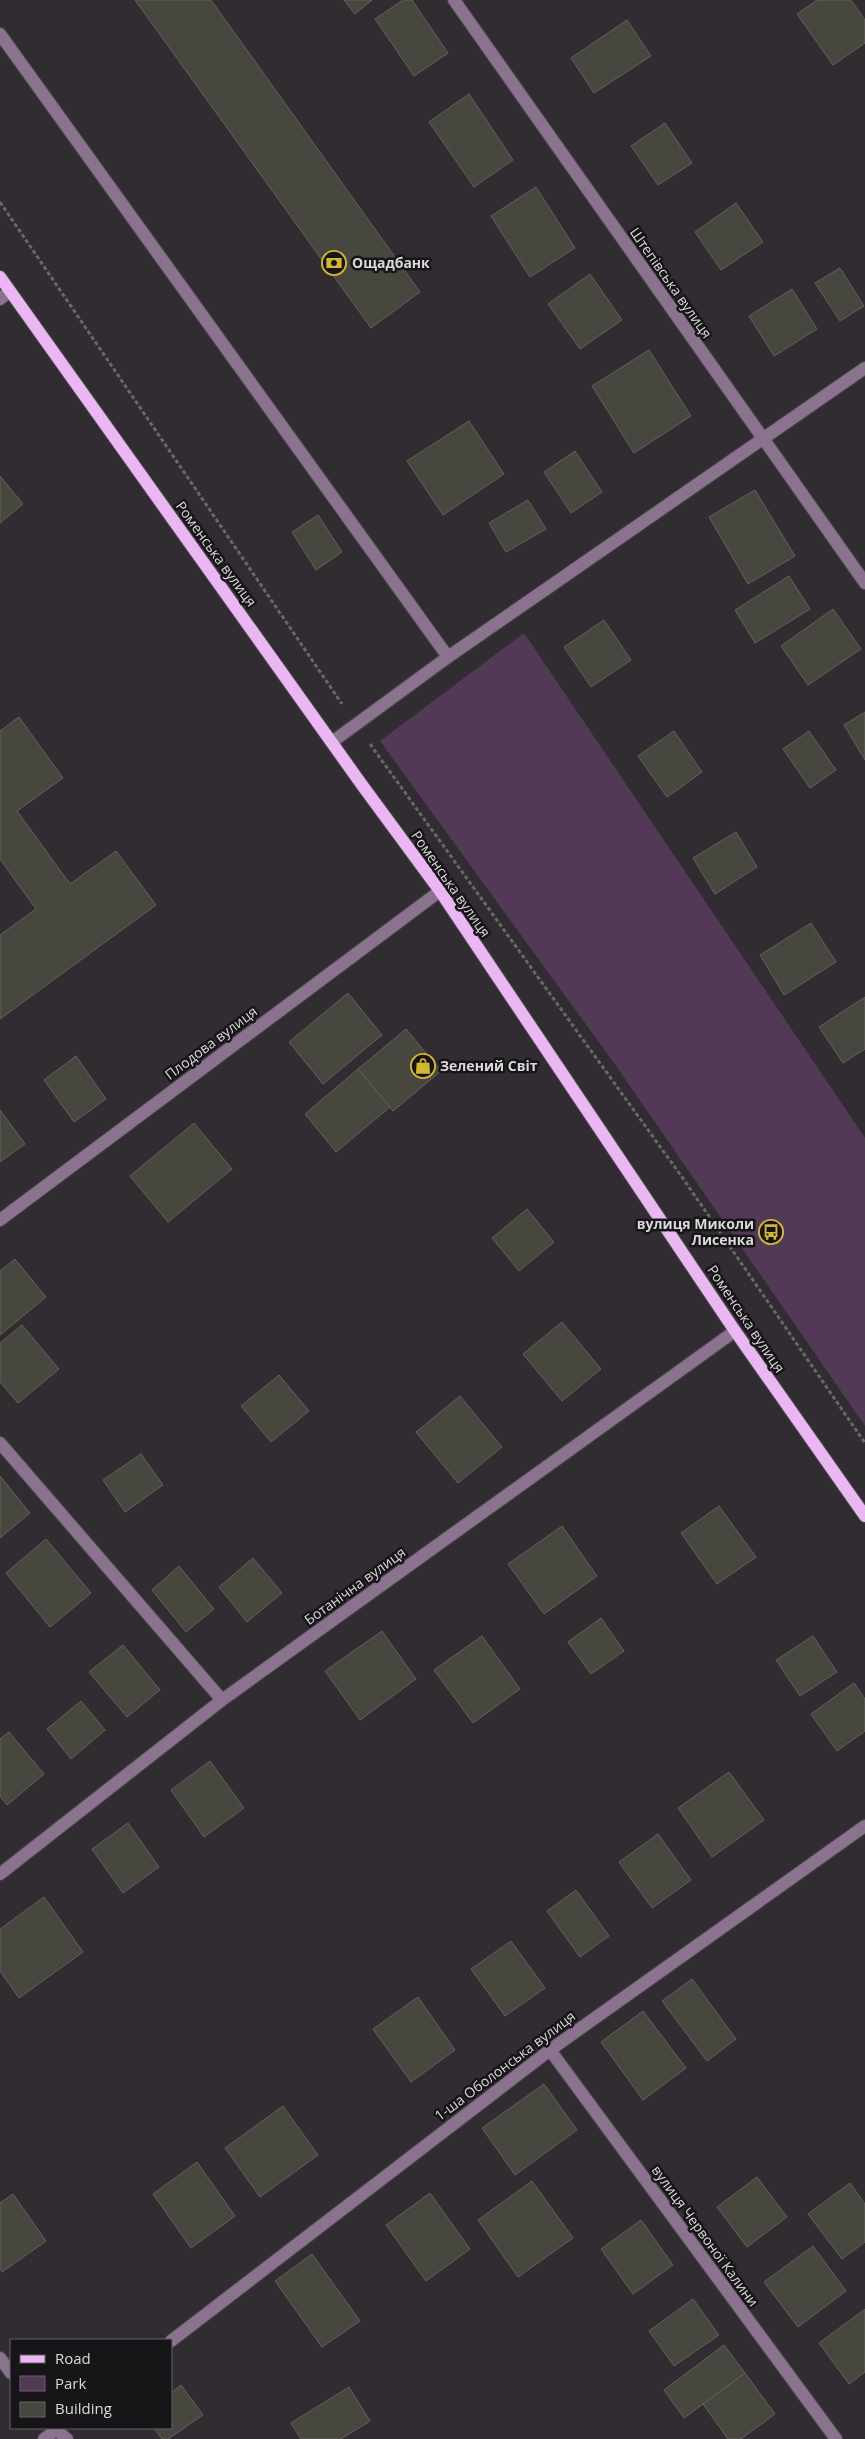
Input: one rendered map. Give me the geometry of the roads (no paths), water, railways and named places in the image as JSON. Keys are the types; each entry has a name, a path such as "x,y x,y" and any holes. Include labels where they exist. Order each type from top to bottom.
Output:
{"main road":[{"name":"Роменська вулиця","path":"0,277 5,295 440,891 735,1331 865,1516"}],"street":[{"name":"Штепівська вулиця","path":"454,0 865,583"},
{"path":"0,34 448,657"},
{"path":"332,742 448,657 865,368"},
{"name":"Плодова вулиця","path":"0,1220 440,891"},
{"name":"Ботанічна вулиця","path":"0,1874 222,1700 735,1331"},
{"path":"0,1443 222,1700"},
{"name":"1-ша Оболонська вулиця","path":"172,2340 550,2050 865,1826"},
{"name":"вулиця Червоної Калини","path":"550,2050 836,2439"},
{"path":"0,2358 10,2372"},
{"path":"44,2439 57,2429 67,2439"}],"place":[{"name":"Ощадбанк","path":"334,263"},
{"name":"Зелений Світ","path":"423,1066"},
{"name":"вулиця Миколи Лисенка","path":"771,1232"}]}
